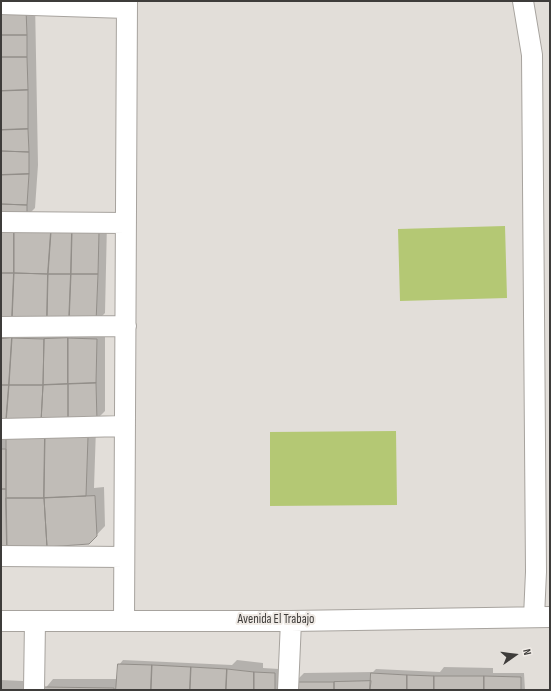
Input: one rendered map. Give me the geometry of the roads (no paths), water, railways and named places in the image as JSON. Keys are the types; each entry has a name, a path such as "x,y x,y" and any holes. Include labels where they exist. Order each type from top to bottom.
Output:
{"street":[{"path":"523,1 532,55 536,572 542,617"},
{"path":"1,4 127,4 124,620"},
{"path":"1,222 126,223"},
{"path":"1,327 126,326"},
{"path":"1,429 125,426"},
{"path":"1,556 124,557"},
{"name":"Avenida El Trabajo","path":"1,621 291,621 542,617"},
{"path":"34,690 35,621"},
{"path":"288,690 291,621"}]}
